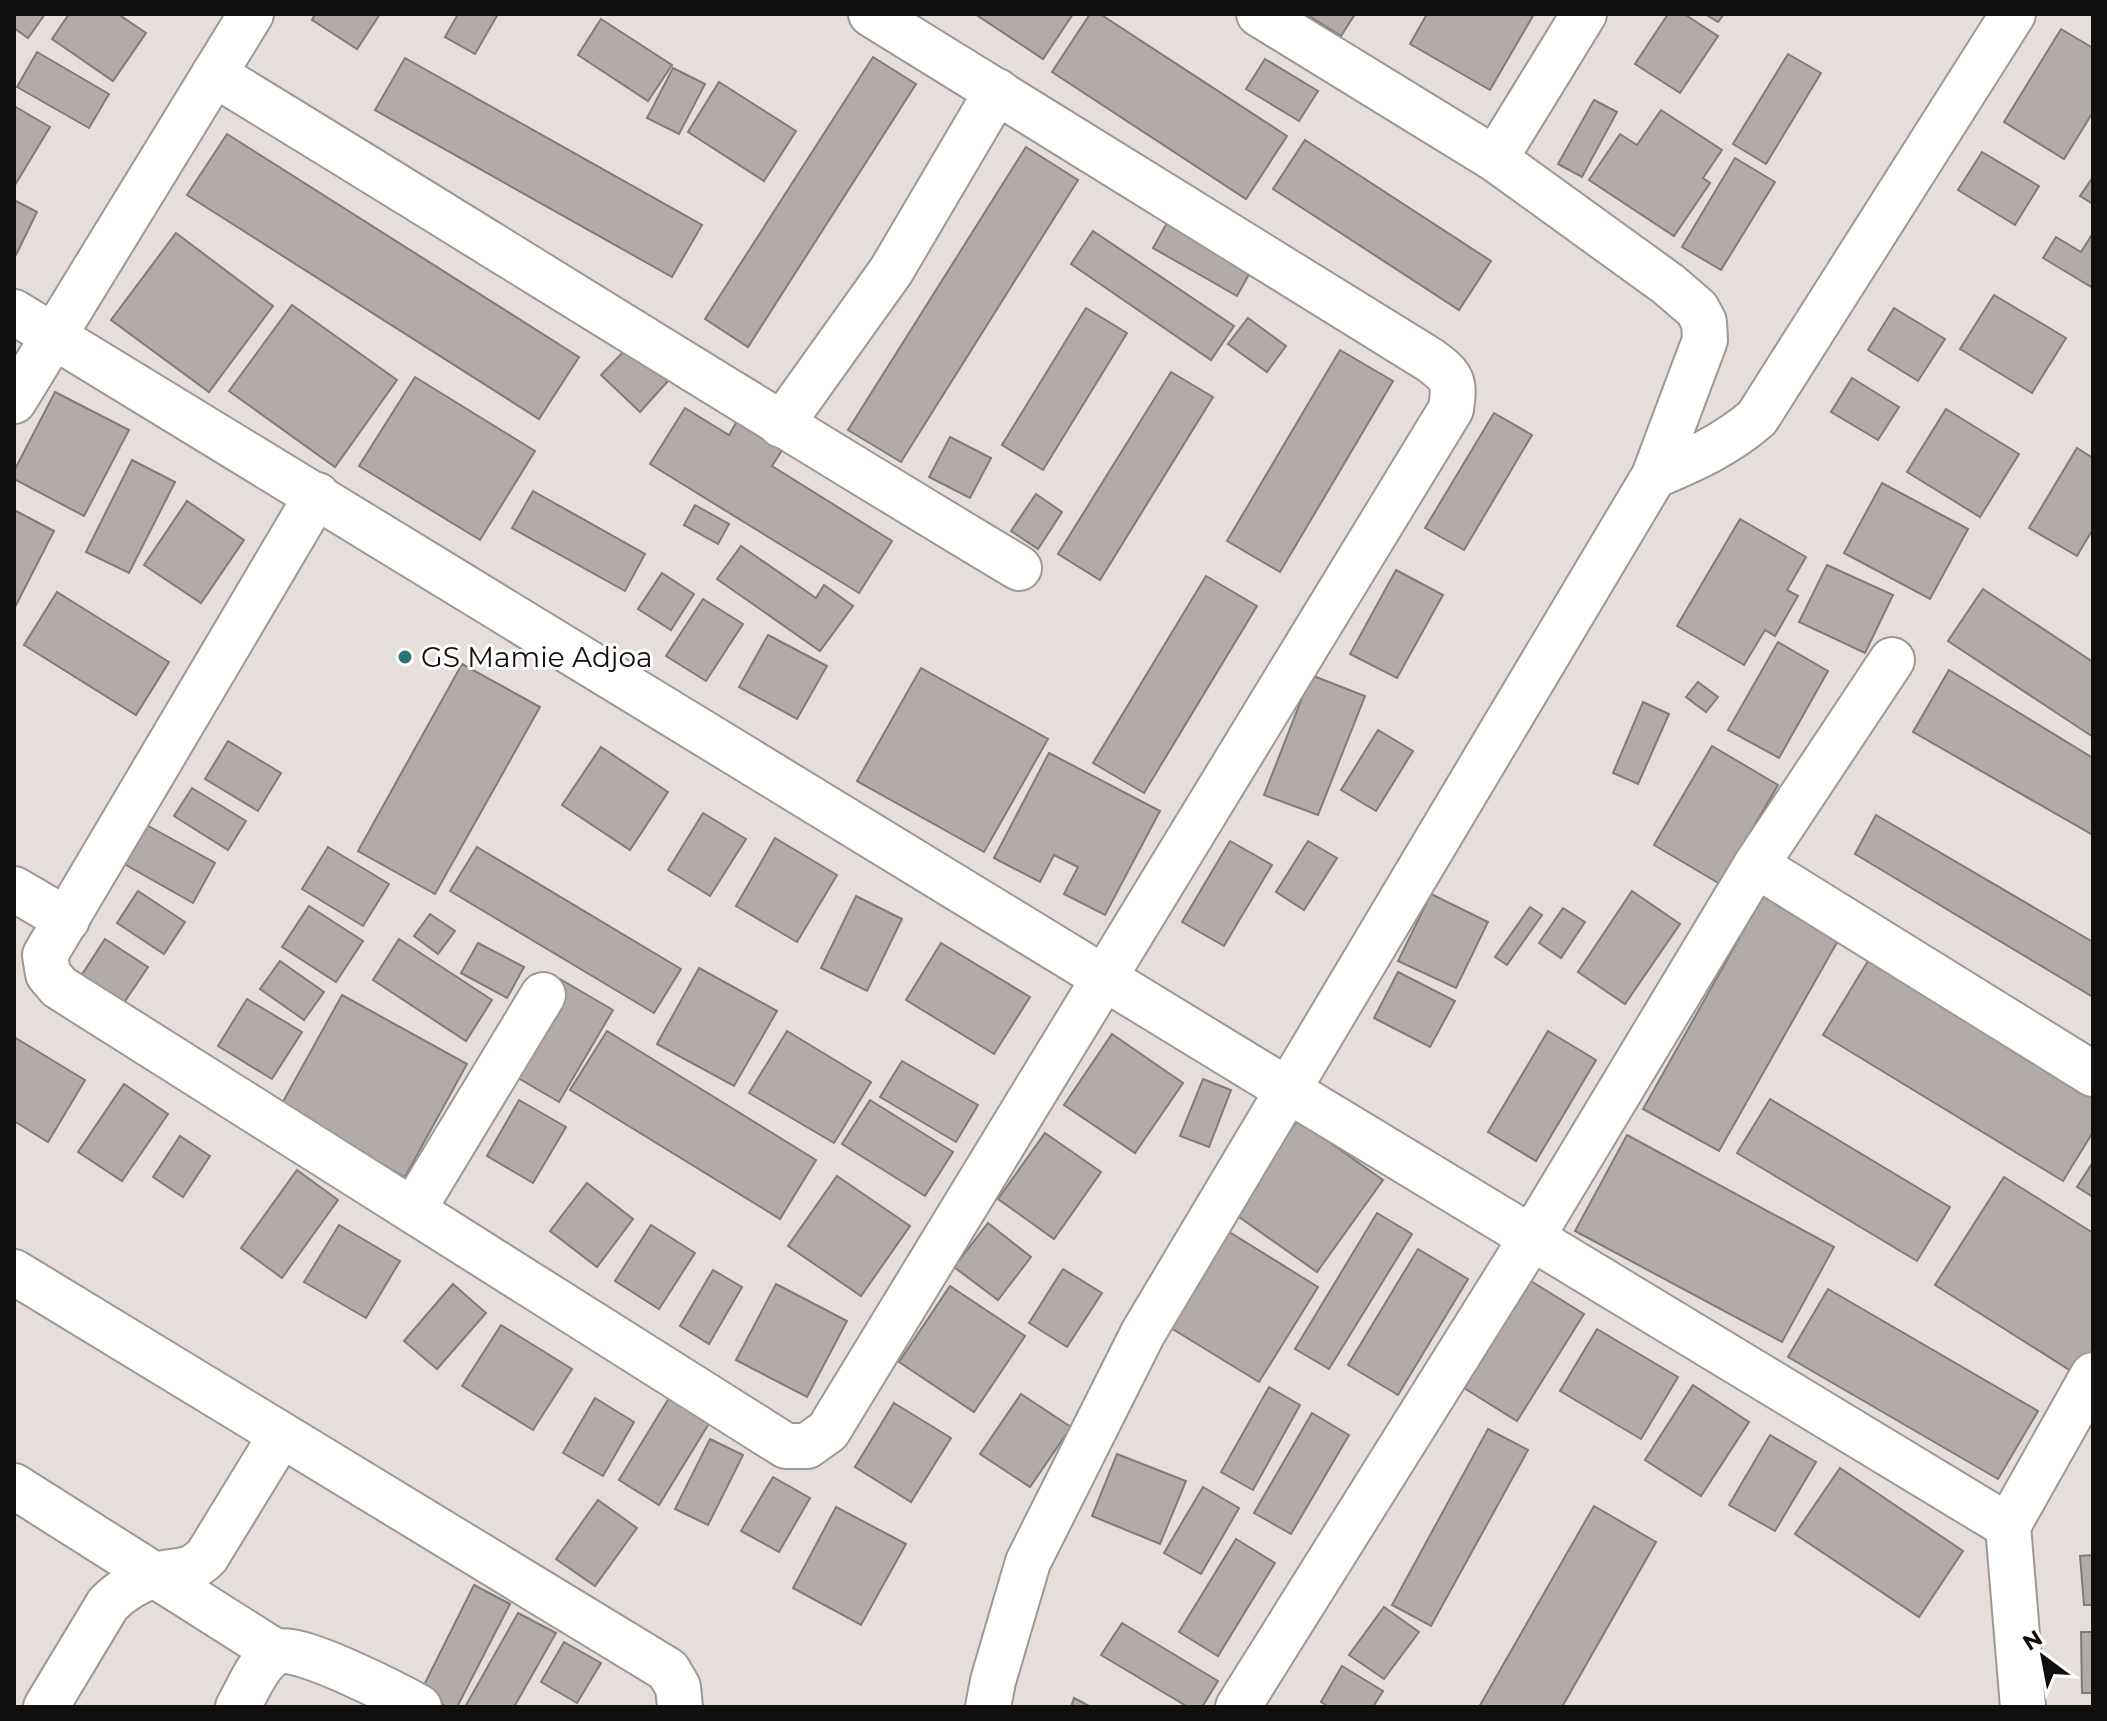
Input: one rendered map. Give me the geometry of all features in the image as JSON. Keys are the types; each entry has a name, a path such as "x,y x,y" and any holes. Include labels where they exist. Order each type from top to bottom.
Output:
{"street":[{"path":"14,401 251,14"},
{"path":"317,495 45,955 48,974 59,987 786,1446 807,1446 828,1431 1106,978 1451,409 1454,386 1445,371 1430,360 871,14"},
{"path":"988,1707 1028,1562 1143,1333 1654,476 1705,340 1704,322 1697,309 1668,284 1495,159 1259,14"},
{"path":"1495,159 1584,14"},
{"path":"1654,476 1734,438 1757,418 2013,14"},
{"path":"214,74 499,247 781,425 1019,568"},
{"path":"781,425 891,271 997,91"},
{"path":"14,312 2008,1526"},
{"path":"1238,1707 1532,1237 1756,865 1892,660"},
{"path":"1756,865 2093,1074"},
{"path":"14,889 67,920"},
{"path":"413,1210 543,995"},
{"path":"14,1272 668,1670 678,1687 680,1707"},
{"path":"2023,1707 2008,1526 2093,1375"},
{"path":"46,1707 108,1604 133,1584 155,1575 186,1571 207,1556 281,1435"},
{"path":"14,1486 276,1652"},
{"path":"238,1707 263,1663 276,1652 292,1650 316,1658 419,1707"}],"building":[{"path":"14,14 45,14 28,38 14,28"},
{"path":"69,14 118,14 146,33 113,81 52,39"},
{"path":"315,14 380,14 357,49 312,20"},
{"path":"458,14 498,14 475,54 445,37"},
{"path":"975,14 1073,14 1043,59"},
{"path":"1090,14 1100,14 1287,136 1246,199 1052,72"},
{"path":"1306,14 1355,14 1341,36"},
{"path":"1427,14 1534,14 1490,90 1410,44"},
{"path":"1668,14 1684,14 1718,36 1680,93 1635,64"},
{"path":"1705,14 1724,14 1718,22"},
{"path":"601,19 672,65 648,101 578,55"},
{"path":"2061,29 2093,48 2093,112 2064,159 2004,122"},
{"path":"37,52 109,94 89,128 17,87"},
{"path":"1788,54 1821,73 1766,164 1733,144"},
{"path":"873,57 916,84 748,347 705,319"},
{"path":"405,58 702,225 672,277 375,110"},
{"path":"1265,59 1318,91 1299,121 1246,89"},
{"path":"673,68 705,84 679,134 647,118"},
{"path":"719,82 796,131 764,181 688,132"},
{"path":"1594,100 1617,112 1582,177 1558,164"},
{"path":"14,106 50,127 15,185 14,185"},
{"path":"1661,110 1722,150 1703,178 1710,183 1674,236 1589,180 1620,134 1637,145"},
{"path":"227,134 579,357 539,419 187,195"},
{"path":"1305,140 1491,261 1459,310 1273,189"},
{"path":"1026,147 1078,180 901,462 848,430"},
{"path":"1982,152 2039,186 2015,225 1958,190"},
{"path":"1735,158 1775,182 1721,270 1682,247"},
{"path":"2093,177 2093,204 2080,196"},
{"path":"14,200 37,212 16,255 14,254"},
{"path":"1168,221 1252,269 1237,296 1153,248"},
{"path":"1093,231 1234,326 1211,360 1071,264"},
{"path":"176,233 273,306 209,392 111,320"},
{"path":"2093,233 2093,288 2043,258 2056,237 2081,252"},
{"path":"1994,295 2066,338 2032,393 1960,349"},
{"path":"292,305 397,380 335,467 229,391"},
{"path":"1086,308 1127,333 1043,470 1002,445"},
{"path":"1894,308 1945,339 1918,381 1868,350"},
{"path":"1248,318 1286,346 1267,372 1228,344"},
{"path":"630,345 668,381 640,412 601,375"},
{"path":"1340,350 1393,381 1280,572 1227,541"},
{"path":"1171,372 1213,397 1100,580 1058,554"},
{"path":"415,377 535,451 480,540 359,466"},
{"path":"1852,378 1899,407 1878,440 1831,412"},
{"path":"55,392 129,430 84,516 14,479 14,471"},
{"path":"685,408 729,435 740,416 786,444 772,466 892,541 859,593 650,464"},
{"path":"1946,409 2019,454 1980,517 1907,472"},
{"path":"1494,413 1532,435 1464,550 1425,528"},
{"path":"950,437 991,458 970,498 929,477"},
{"path":"2077,448 2093,458 2093,529 2077,556 2029,528"},
{"path":"132,460 175,482 129,573 86,552"},
{"path":"1882,483 1968,529 1930,599 1844,553"},
{"path":"533,491 645,554 625,591 512,528"},
{"path":"1036,494 1062,512 1038,549 1011,531"},
{"path":"187,501 244,540 201,603 144,565"},
{"path":"695,505 729,524 718,544 684,525"},
{"path":"14,510 54,531 14,609"},
{"path":"1740,519 1806,557 1787,590 1798,596 1775,636 1765,630 1744,665 1677,626"},
{"path":"741,546 816,598 824,585 853,606 820,651 717,579"},
{"path":"1827,565 1893,595 1865,653 1799,622"},
{"path":"1396,570 1443,595 1397,678 1350,654"},
{"path":"662,573 694,594 671,630 638,609"},
{"path":"1206,576 1257,606 1144,793 1093,763"},
{"path":"1983,589 2093,662 2093,737 1948,641"},
{"path":"57,592 169,662 136,715 24,645"},
{"path":"703,599 743,624 706,681 666,656"},
{"path":"768,635 827,666 797,719 739,687"},
{"path":"1778,642 1828,671 1779,758 1728,730"},
{"path":"462,664 540,707 435,894 358,851"},
{"path":"921,668 1048,739 984,852 857,781"},
{"path":"1949,670 2093,758 2093,835 1913,732"},
{"path":"1311,675 1365,696 1318,815 1264,795"},
{"path":"1698,682 1718,697 1706,712 1686,697"},
{"path":"1643,702 1669,714 1638,784 1613,773"},
{"path":"1378,730 1413,751 1376,811 1341,790"},
{"path":"228,741 281,773 258,811 205,779"},
{"path":"1712,746 1778,785 1720,884 1654,845"},
{"path":"601,747 668,792 630,850 562,805"},
{"path":"1049,753 1160,811 1105,915 1064,894 1078,867 1054,855 1040,882 994,858"},
{"path":"192,788 246,821 228,850 174,816"},
{"path":"703,813 746,839 710,896 668,870"},
{"path":"1876,815 2093,942 2093,997 1855,854"},
{"path":"143,823 215,863 193,903 121,862"},
{"path":"775,838 837,875 797,942 736,906"},
{"path":"1230,841 1272,865 1224,946 1182,922"},
{"path":"1308,841 1337,858 1304,910 1276,892"},
{"path":"328,847 389,884 363,926 302,889"},
{"path":"477,847 681,969 654,1013 450,891"},
{"path":"138,891 185,922 164,954 117,923"},
{"path":"1632,891 1680,924 1625,1004 1578,972"},
{"path":"1431,894 1488,922 1456,988 1398,961"},
{"path":"856,896 902,919 867,991 821,968"},
{"path":"1763,896 1839,939 1719,1151 1643,1109"},
{"path":"309,906 363,941 336,982 282,947"},
{"path":"1530,907 1542,915 1507,965 1495,957"},
{"path":"1563,908 1585,922 1561,958 1539,943"},
{"path":"430,914 455,931 438,954 414,936"},
{"path":"105,939 148,967 123,1004 81,976"},
{"path":"399,939 492,1000 466,1041 373,980"},
{"path":"478,943 524,967 507,998 461,973"},
{"path":"941,943 1030,997 994,1054 906,1000"},
{"path":"280,961 324,992 304,1020 260,989"},
{"path":"1868,961 2093,1097 2093,1132 2063,1181 1823,1035"},
{"path":"699,968 777,1011 734,1086 657,1044"},
{"path":"1398,972 1455,1001 1430,1047 1374,1018"},
{"path":"560,979 613,1010 559,1102 506,1071"},
{"path":"342,995 467,1064 405,1177 280,1107"},
{"path":"247,999 302,1032 272,1079 218,1046"},
{"path":"607,1031 816,1160 780,1219 570,1090"},
{"path":"787,1031 871,1082 834,1143 749,1093"},
{"path":"1548,1031 1596,1060 1536,1161 1488,1132"},
{"path":"1112,1034 1183,1083 1135,1153 1064,1105"},
{"path":"14,1037 85,1080 48,1142 14,1121"},
{"path":"902,1061 978,1105 956,1142 880,1097"},
{"path":"1203,1079 1231,1090 1209,1147 1180,1136"},
{"path":"124,1084 168,1114 122,1181 78,1152"},
{"path":"1770,1099 1950,1207 1917,1261 1737,1153"},
{"path":"519,1100 566,1127 533,1183 487,1156"},
{"path":"870,1100 953,1152 925,1196 842,1144"},
{"path":"1298,1120 1383,1180 1317,1272 1232,1212"},
{"path":"1045,1133 1101,1172 1054,1239 998,1199"},
{"path":"1627,1135 1834,1247 1782,1342 1575,1231"},
{"path":"180,1136 210,1156 183,1197 153,1177"},
{"path":"2093,1162 2093,1197 2077,1187"},
{"path":"297,1170 338,1200 282,1278 241,1248"},
{"path":"837,1176 910,1226 861,1296 788,1246"},
{"path":"2004,1177 2093,1233 2093,1354 2079,1376 1935,1285"},
{"path":"587,1183 633,1219 597,1267 550,1231"},
{"path":"1377,1213 1412,1234 1329,1369 1295,1349"},
{"path":"988,1223 1031,1257 998,1300 954,1267"},
{"path":"339,1225 400,1261 366,1318 304,1282"},
{"path":"651,1225 695,1253 659,1309 615,1281"},
{"path":"1226,1230 1318,1287 1259,1382 1166,1325"},
{"path":"1418,1249 1468,1279 1398,1395 1348,1365"},
{"path":"1063,1269 1102,1293 1067,1347 1029,1323"},
{"path":"713,1270 742,1287 709,1344 680,1326"},
{"path":"1531,1281 1584,1314 1517,1421 1464,1388"},
{"path":"453,1284 486,1313 437,1369 404,1341"},
{"path":"776,1284 847,1321 807,1397 736,1360"},
{"path":"950,1286 1025,1336 974,1412 899,1362"},
{"path":"1828,1289 2038,1411 1998,1479 1788,1357"},
{"path":"501,1325 572,1369 533,1430 462,1386"},
{"path":"1597,1329 1678,1377 1641,1439 1560,1391"},
{"path":"1693,1385 1749,1422 1701,1496 1645,1460"},
{"path":"1269,1387 1300,1405 1253,1490 1221,1472"},
{"path":"672,1393 713,1417 659,1505 619,1480"},
{"path":"1021,1394 1071,1427 1030,1487 980,1454"},
{"path":"595,1398 634,1422 603,1476 563,1453"},
{"path":"894,1403 951,1438 911,1502 855,1467"},
{"path":"1312,1413 1349,1435 1291,1534 1254,1513"},
{"path":"1488,1429 1528,1450 1431,1626 1392,1605"},
{"path":"1770,1435 1816,1462 1775,1531 1729,1505"},
{"path":"710,1439 743,1455 708,1525 675,1509"},
{"path":"1117,1454 1186,1481 1160,1544 1092,1516"},
{"path":"1840,1468 1963,1551 1919,1617 1795,1534"},
{"path":"773,1477 810,1498 779,1552 741,1531"},
{"path":"1203,1487 1239,1508 1201,1574 1164,1553"},
{"path":"598,1500 637,1528 595,1586 556,1559"},
{"path":"1594,1506 1656,1542 1562,1707 1479,1707"},
{"path":"836,1507 906,1544 861,1625 793,1588"},
{"path":"1236,1539 1275,1563 1218,1656 1179,1632"},
{"path":"2093,1555 2093,1605 2084,1605 2080,1556"},
{"path":"474,1585 510,1604 457,1707 447,1707 420,1693"},
{"path":"1384,1607 1419,1632 1384,1679 1349,1655"},
{"path":"518,1613 556,1633 514,1707 465,1707"},
{"path":"1122,1623 1218,1681 1202,1707 1188,1707 1101,1655"},
{"path":"2081,1632 2093,1632 2093,1693 2082,1693"},
{"path":"564,1642 601,1663 577,1703 541,1682"},
{"path":"1342,1666 1383,1691 1373,1707 1329,1707 1321,1702"},
{"path":"1074,1698 1091,1707 1071,1707"}],"place":[{"name":"GS Mamie Adjoa","path":"405,657"}]}
